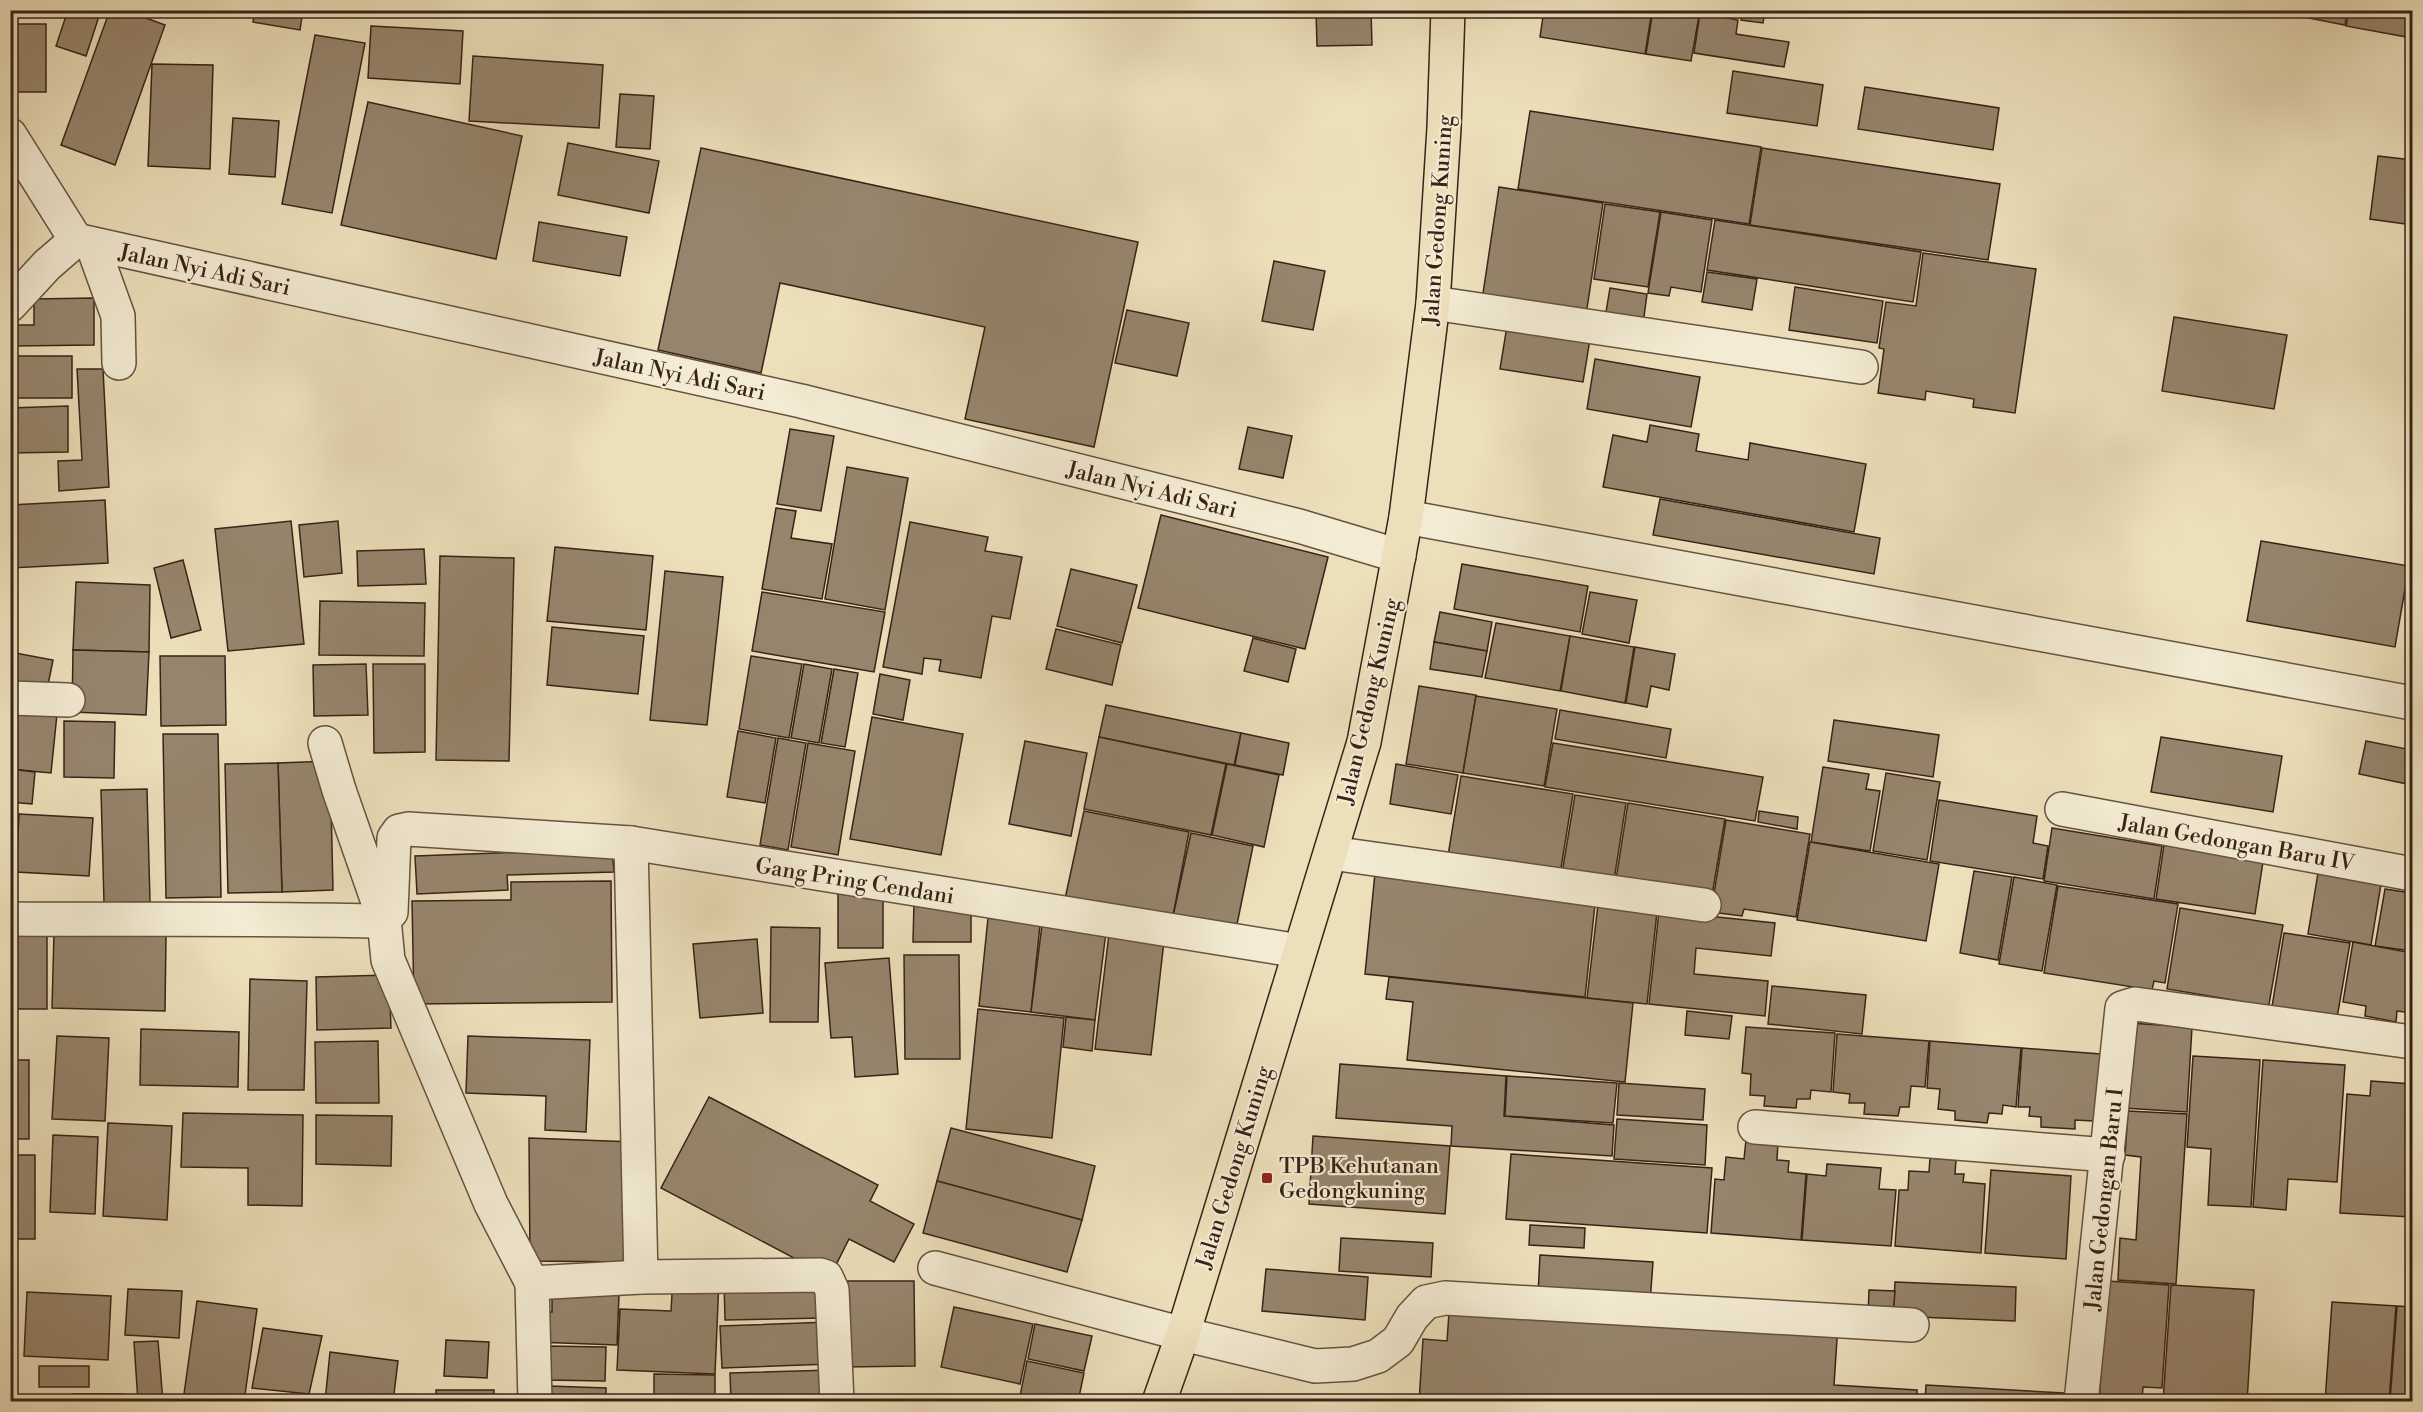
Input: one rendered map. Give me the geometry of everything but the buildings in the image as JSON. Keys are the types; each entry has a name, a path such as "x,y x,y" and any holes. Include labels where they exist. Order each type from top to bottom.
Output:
{"main road":[{"name":"Jalan Gedong Kuning","path":"1159,1401 1183,1334 1364,742 1406,517 1433,303 1444,128 1448,10"}],"street":[{"path":"10,135 84,242 118,316 119,363"},
{"path":"10,304 46,265 84,242"},
{"name":"Jalan Nyi Adi Sari","path":"84,242 801,401 1287,523 1399,556"},
{"path":"1433,303 1861,367"},
{"path":"1406,517 2412,704"},
{"path":"10,698 68,700"},
{"path":"325,743 384,919 388,960 491,1204 532,1283 536,1401"},
{"name":"Jalan Gedongan Baru IV","path":"2062,809 2412,874"},
{"name":"Gang Pring Cendani","path":"384,919 391,912 394,838 399,831 408,829 631,843 1299,951"},
{"path":"631,843 642,1277"},
{"path":"1331,853 1704,905"},
{"path":"10,920 159,921 251,918 373,921 384,919"},
{"name":"Jalan Gedongan Baru I","path":"2081,1401 2122,1008 2135,1004 2412,1042"},
{"path":"1755,1127 2108,1155"},
{"path":"935,1268 1183,1334 1315,1366 1353,1364 1377,1356 1398,1341 1412,1317 1426,1302 1445,1298 1912,1325"},
{"path":"532,1283 642,1277 820,1275 826,1277 832,1290 837,1401"}],"place":[{"name":"TPB Kehutanan Gedongkuning","path":"1267,1178"}]}
